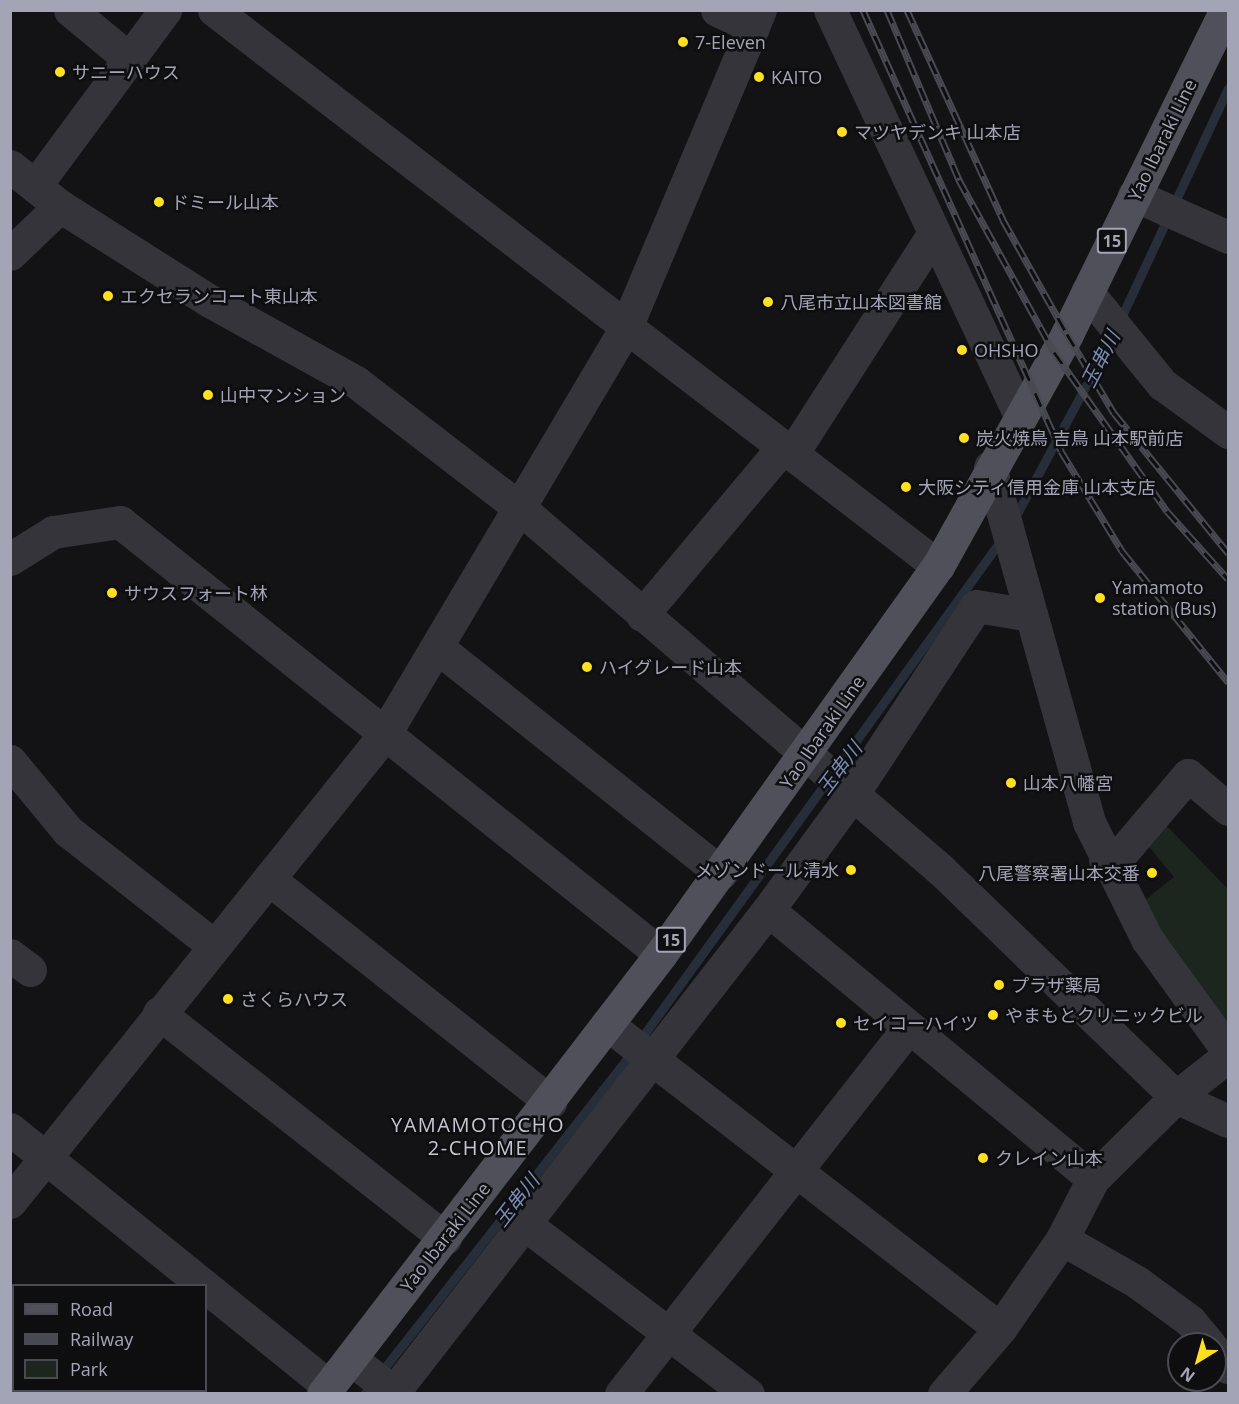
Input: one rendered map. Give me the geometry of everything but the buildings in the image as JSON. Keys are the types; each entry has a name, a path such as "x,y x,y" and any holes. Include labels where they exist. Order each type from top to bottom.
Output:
{"main road":[{"name":"Yao Ibaraki Line","path":"326,1390 380,1382 445,1238 550,1102 634,1044 661,954 721,873 812,763 938,566 1087,292 1134,195 1223,27"}],"street":[{"path":"70,10 128,58"},
{"path":"165,10 128,58 23,176 60,206 208,300 356,382 521,509 812,763 941,870 1176,1097 1228,1121"},
{"path":"214,10 938,566"},
{"path":"10,1202 213,945 384,735 521,509 626,327 756,19 717,10"},
{"path":"830,10 932,236 1020,415"},
{"path":"1134,195 1228,237"},
{"path":"10,254 60,206"},
{"path":"642,615 788,451 932,236"},
{"path":"1087,292 1162,384 1228,432"},
{"path":"944,1394 1000,1329 1062,1239 1093,1179 1176,1097 1228,1053 1148,939 1105,860 1076,783 990,467"},
{"path":"10,560 53,532 120,522 661,954"},
{"path":"380,1382 526,1225 634,1044 768,910 976,606 1031,615"},
{"path":"437,647 721,873"},
{"path":"10,761 68,831 213,945"},
{"path":"1105,860 1120,855 1188,775 1228,809"},
{"path":"269,879 550,1102"},
{"path":"768,910 1093,1179"},
{"path":"159,1013 445,1238"},
{"path":"621,1394 908,1028"},
{"path":"634,1044 1000,1329"},
{"path":"10,1129 47,1156 200,1284"},
{"path":"526,1225 748,1394"},
{"path":"1062,1239 1137,1282 1190,1321 1199,1332"},
{"path":"207,1290 326,1390"}],"green space":[{"path":"1160,819 1228,889 1228,1032 1139,905 1174,877 1145,842"}],"waterway":[{"name":"玉串川","path":"1119,322 1228,88"},
{"name":"玉串川","path":"1013,521 1113,335"},
{"name":"玉串川","path":"364,1394 627,1058 1001,540"}],"railway":[{"path":"863,10 1061,451 1122,551 1228,682"},
{"path":"887,10 959,180 1054,352 1167,511 1228,579"},
{"path":"907,10 1003,220 1067,334 1114,413 1228,553"}],"place":[{"name":"7-Eleven","path":"683,42"},
{"name":"サニーハウス","path":"60,72"},
{"name":"KAITO","path":"759,77"},
{"name":"マツヤデンキ 山本店","path":"842,132"},
{"name":"ドミール山本","path":"159,202"},
{"name":"エクセランコート東山本","path":"108,296"},
{"name":"八尾市立山本図書館","path":"768,302"},
{"name":"OHSHO","path":"962,350"},
{"name":"山中マンション","path":"208,395"},
{"name":"炭火焼鳥 吉鳥 山本駅前店","path":"964,438"},
{"name":"大阪シティ信用金庫 山本支店","path":"906,487"},
{"name":"サウスフォート林","path":"112,593"},
{"name":"Yamamoto station (Bus)","path":"1100,598"},
{"name":"ハイグレード山本","path":"587,667"},
{"name":"山本八幡宮","path":"1011,783"},
{"name":"メゾンドール清水","path":"851,870"},
{"name":"八尾警察署山本交番","path":"1152,873"},
{"name":"プラザ薬局","path":"999,985"},
{"name":"さくらハウス","path":"228,999"},
{"name":"やまもとクリニックビル","path":"993,1015"},
{"name":"セイコーハイツ","path":"841,1023"},
{"name":"クレイン山本","path":"983,1158"}],"district":[{"name":"YAMAMOTOCHO 2-CHOME","path":"478,1136"}]}
